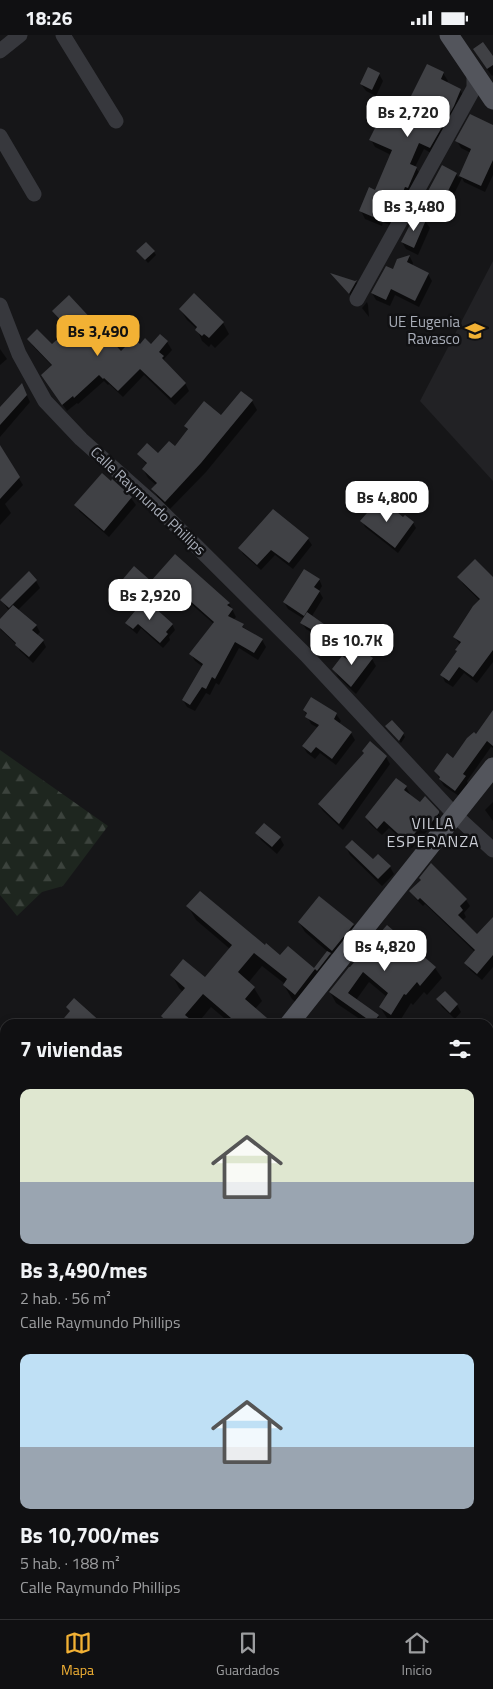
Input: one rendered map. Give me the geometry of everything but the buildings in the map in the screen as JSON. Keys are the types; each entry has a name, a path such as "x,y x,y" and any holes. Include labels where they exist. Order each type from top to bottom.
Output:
{"main road":[{"path":"449,35 493,100"},
{"path":"293,1019 493,767"}],"street":[{"path":"0,51 20,35"},
{"path":"63,35 116,121"},
{"path":"357,299 474,88 474,71"},
{"path":"0,135 34,194"},
{"name":"Calle Raymundo Phillips","path":"0,305 19,354 46,401 81,439 156,505 306,655 455,815 493,850"}],"shaded area":[{"name":"UE Eugenia Ravasco","path":"493,261 493,481 420,401"}],"green space":[{"path":"0,750 108,826 63,886 42,892 17,916 0,895"}],"place":[{"name":"UE Eugenia Ravasco","path":"475,331"}],"district":[{"name":"VILLA ESPERANZA","path":"433,832"}]}
